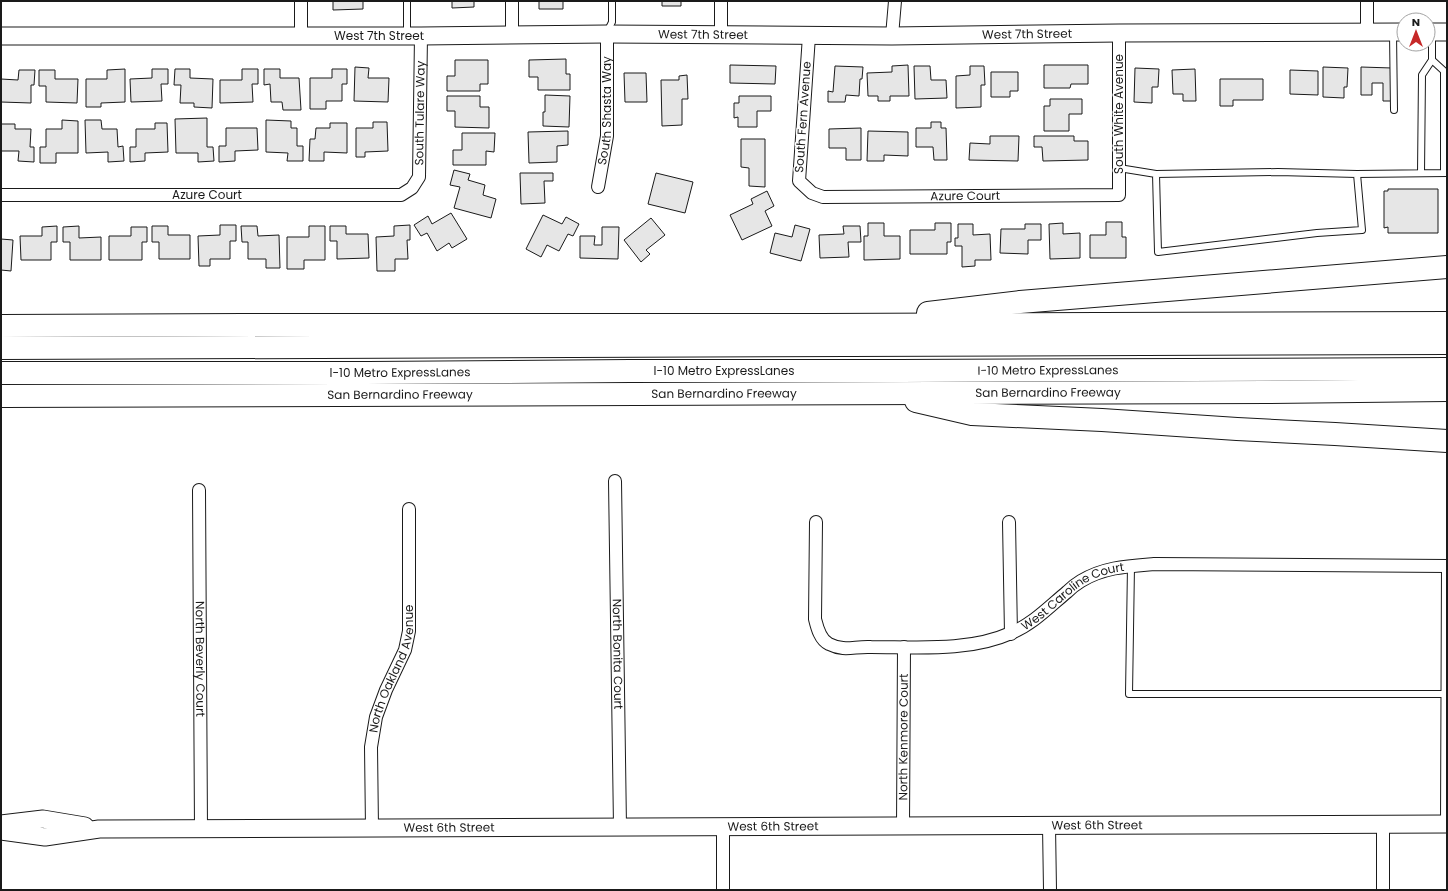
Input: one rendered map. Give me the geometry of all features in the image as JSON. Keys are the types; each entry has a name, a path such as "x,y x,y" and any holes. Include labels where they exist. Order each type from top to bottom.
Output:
{"highway":[{"path":"820,325 1020,302 1447,267"},
{"path":"1,326 1447,323"},
{"path":"1,348 1447,343"},
{"name":"I-10 Metro ExpressLanes","path":"1,373 1447,369"},
{"name":"San Bernardino Freeway","path":"1,396 874,392 1268,392 1447,390"},
{"path":"874,392 972,414 1102,420 1237,430 1447,441"}],"street":[{"path":"301,1 301,36"},
{"path":"512,1 512,35"},
{"path":"721,1 721,36"},
{"path":"892,36 895,1"},
{"path":"1367,1 1368,32"},
{"name":"West 7th Street","path":"1,36 414,36 607,34 892,36 1396,32"},
{"name":"South White Avenue","path":"1119,33 1119,195"},
{"name":"South Shasta Way","path":"598,187 607,136 607,34"},
{"name":"South Tulare Way","path":"412,188 419,177 414,36"},
{"name":"South Fern Avenue","path":"809,36 798,181 812,193"},
{"name":"Azure Court","path":"1,195 401,195 412,188"},
{"name":"Azure Court","path":"812,193 823,197 1119,195"},
{"name":"North Bonita Court","path":"616,481 620,827"},
{"name":"North Beverly Court","path":"199,490 201,828"},
{"name":"North Oakland Avenue","path":"372,828 370,747 376,717 386,690 405,650 409,631 409,509"},
{"name":"West Caroline Court","path":"816,522 815,618 819,634 827,643 842,649 868,646 953,646 981,643 1011,634 1031,623 1080,581 1100,572 1131,566 1162,564 1446,566"},
{"path":"1009,522 1011,634"},
{"name":"North Kenmore Court","path":"903,827 904,647"},
{"name":"West 6th Street","path":"1,824 43,819 99,828 903,827 1445,824"},
{"path":"1383,825 1383,890"},
{"path":"1049,826 1050,890"},
{"path":"722,827 723,890"},
{"name":"West 6th Street","path":"1,831 44,837 99,828"}],"lane":[{"path":"407,1 414,36"},
{"path":"607,34 612,22 612,1"},
{"path":"1394,110 1398,52"},
{"path":"1421,173 1422,75 1432,60 1433,52"},
{"path":"1119,168 1156,174 1278,172 1357,174 1446,173 1444,71 1432,60"},
{"path":"1156,174 1158,252 1317,233 1362,230 1357,174"},
{"path":"1131,566 1129,694 1444,694"},
{"path":"1445,824 1444,694 1446,566"}],"building":[{"path":"333,1 363,1 363,9 333,10"},
{"path":"452,1 474,1 474,7 452,8"},
{"path":"539,1 563,1 563,9 539,9"},
{"path":"662,1 681,1 681,6 662,6"},
{"path":"566,59 566,74 570,74 570,90 538,90 538,77 529,77 529,60"},
{"path":"455,60 488,60 488,84 480,84 480,91 447,91 447,76 455,76"},
{"path":"730,65 776,66 775,84 730,83"},
{"path":"908,65 909,96 890,96 890,101 878,101 878,96 868,96 867,73 892,72 892,66"},
{"path":"1044,65 1088,65 1088,84 1071,84 1070,88 1044,88"},
{"path":"835,66 863,67 862,79 860,79 859,96 846,95 845,102 828,102 828,91 833,92"},
{"path":"914,66 930,66 931,80 946,80 947,98 915,99"},
{"path":"970,66 984,66 985,85 981,85 981,107 956,108 956,76 970,75"},
{"path":"355,67 369,68 368,78 389,78 388,102 354,101"},
{"path":"1323,67 1348,68 1347,87 1344,87 1344,98 1323,97"},
{"path":"1361,67 1392,68 1392,101 1383,101 1383,83 1372,83 1372,95 1361,95"},
{"path":"1135,68 1159,69 1158,87 1152,87 1152,103 1134,102"},
{"path":"125,69 125,102 101,103 101,107 86,107 86,79 107,79 107,70"},
{"path":"152,69 168,69 168,84 161,84 162,101 131,102 130,79 152,78"},
{"path":"175,69 190,69 190,78 213,79 212,108 194,107 194,103 180,103 181,85 174,85"},
{"path":"242,69 258,69 258,84 252,84 253,102 220,103 220,80 242,80"},
{"path":"264,69 280,69 280,78 299,78 301,110 283,110 282,102 271,102 270,84 264,85"},
{"path":"332,69 347,69 347,84 342,84 342,101 326,101 326,109 310,109 310,78 332,78"},
{"path":"1195,69 1196,101 1183,101 1183,94 1173,94 1172,70"},
{"path":"19,70 35,70 34,85 31,85 31,103 1,102 1,79 18,80"},
{"path":"39,70 55,70 55,79 78,79 77,103 46,102 46,86 39,86"},
{"path":"1290,70 1318,71 1318,95 1290,94"},
{"path":"991,72 1018,72 1018,91 1010,91 1010,97 991,97"},
{"path":"624,73 646,73 647,102 625,102"},
{"path":"687,75 688,99 682,99 682,125 662,126 661,80 679,80 679,76"},
{"path":"1220,79 1263,79 1263,100 1233,100 1233,106 1220,106"},
{"path":"545,95 570,96 569,127 543,126"},
{"path":"447,96 480,96 480,107 489,107 489,128 455,127 455,111 447,111"},
{"path":"739,96 771,96 771,111 757,111 757,127 738,127 738,117 734,118 734,103 739,103"},
{"path":"1050,99 1082,99 1082,114 1069,114 1069,131 1044,131 1044,106 1050,106"},
{"path":"207,118 207,147 213,147 214,161 198,162 198,153 176,153 175,119"},
{"path":"62,120 78,121 78,153 56,153 56,163 40,163 40,147 46,147 46,129 62,129"},
{"path":"85,120 101,120 102,129 117,129 118,147 123,146 124,161 108,162 108,152 86,153"},
{"path":"266,120 291,121 291,128 297,128 297,146 303,146 303,161 287,161 288,153 266,152"},
{"path":"373,122 387,122 388,151 365,152 365,157 356,157 356,128 373,128"},
{"path":"931,122 941,122 941,128 946,128 947,160 934,160 933,147 916,147 916,128 931,128"},
{"path":"155,123 167,123 168,152 145,153 145,161 130,162 130,147 136,147 136,129 155,129"},
{"path":"330,123 347,123 347,153 324,152 324,161 309,161 310,139 315,139 316,128 330,128"},
{"path":"1,124 15,124 15,129 31,129 30,147 34,147 34,162 18,161 19,151 1,151"},
{"path":"226,128 257,128 258,150 235,151 235,161 219,162 219,146 226,146"},
{"path":"861,128 861,160 846,160 846,148 829,148 829,129"},
{"path":"568,131 568,145 557,146 557,162 529,163 528,132"},
{"path":"868,131 908,132 908,156 884,155 884,161 867,161"},
{"path":"462,133 495,133 494,152 486,151 486,165 453,165 453,150 462,150"},
{"path":"990,136 1019,136 1018,161 969,160 970,143 990,144"},
{"path":"1034,136 1074,136 1074,141 1088,141 1088,160 1043,161 1042,147 1034,147"},
{"path":"741,139 765,139 765,187 749,186 749,168 741,167"},
{"path":"454,170 470,174 468,180 485,185 483,195 496,199 491,218 454,208 460,187 450,185"},
{"path":"520,173 553,173 553,181 544,181 545,203 521,204"},
{"path":"656,173 693,182 685,213 648,204"},
{"path":"1388,189 1438,189 1438,233 1388,233 1388,227 1384,228 1384,191 1388,191"},
{"path":"767,191 774,206 765,211 772,226 742,240 730,215 753,204 751,199"},
{"path":"451,213 467,239 452,248 449,243 437,251 427,233 421,236 414,225 428,216 432,224"},
{"path":"543,215 562,224 566,217 579,224 573,236 568,234 559,251 547,245 541,257 526,249"},
{"path":"651,218 665,235 646,250 650,254 641,262 624,240"},
{"path":"1106,222 1122,222 1122,237 1126,237 1126,258 1090,258 1090,235 1106,235"},
{"path":"868,223 884,223 884,236 900,236 900,259 864,260 864,236 868,236"},
{"path":"935,223 951,223 951,242 947,242 947,254 910,254 910,230 935,230"},
{"path":"1063,223 1063,234 1080,233 1080,258 1050,259 1049,224"},
{"path":"958,224 973,224 973,235 990,234 991,260 975,260 975,266 962,267 962,246 955,246 955,238 958,238"},
{"path":"1025,224 1041,224 1041,240 1028,240 1028,254 1000,253 1001,229 1025,229"},
{"path":"220,225 236,225 236,241 230,241 230,259 210,259 210,266 199,266 198,236 220,235"},
{"path":"410,225 410,240 407,240 408,259 395,259 395,271 377,271 376,237 394,236 394,226"},
{"path":"795,225 810,229 801,261 770,253 775,233 792,237"},
{"path":"57,226 57,242 51,242 51,260 21,260 20,236 42,236 42,227"},
{"path":"79,226 79,238 101,237 101,260 70,260 70,242 63,242 63,227"},
{"path":"152,226 168,226 168,235 190,235 190,259 159,259 159,242 152,242"},
{"path":"241,226 257,226 258,236 279,235 280,268 266,268 266,259 248,259 248,242 242,242"},
{"path":"309,226 325,226 325,260 304,260 304,269 287,269 287,237 309,237"},
{"path":"330,226 346,226 346,234 368,234 369,258 337,259 337,241 330,241"},
{"path":"843,226 860,226 861,242 848,242 849,257 820,258 819,235 844,234"},
{"path":"131,227 147,227 147,242 142,242 142,260 109,260 109,236 131,236"},
{"path":"602,227 619,227 618,259 580,258 580,236 595,236 594,245 602,245"},
{"path":"1,239 13,240 11,271 1,270"}]}
